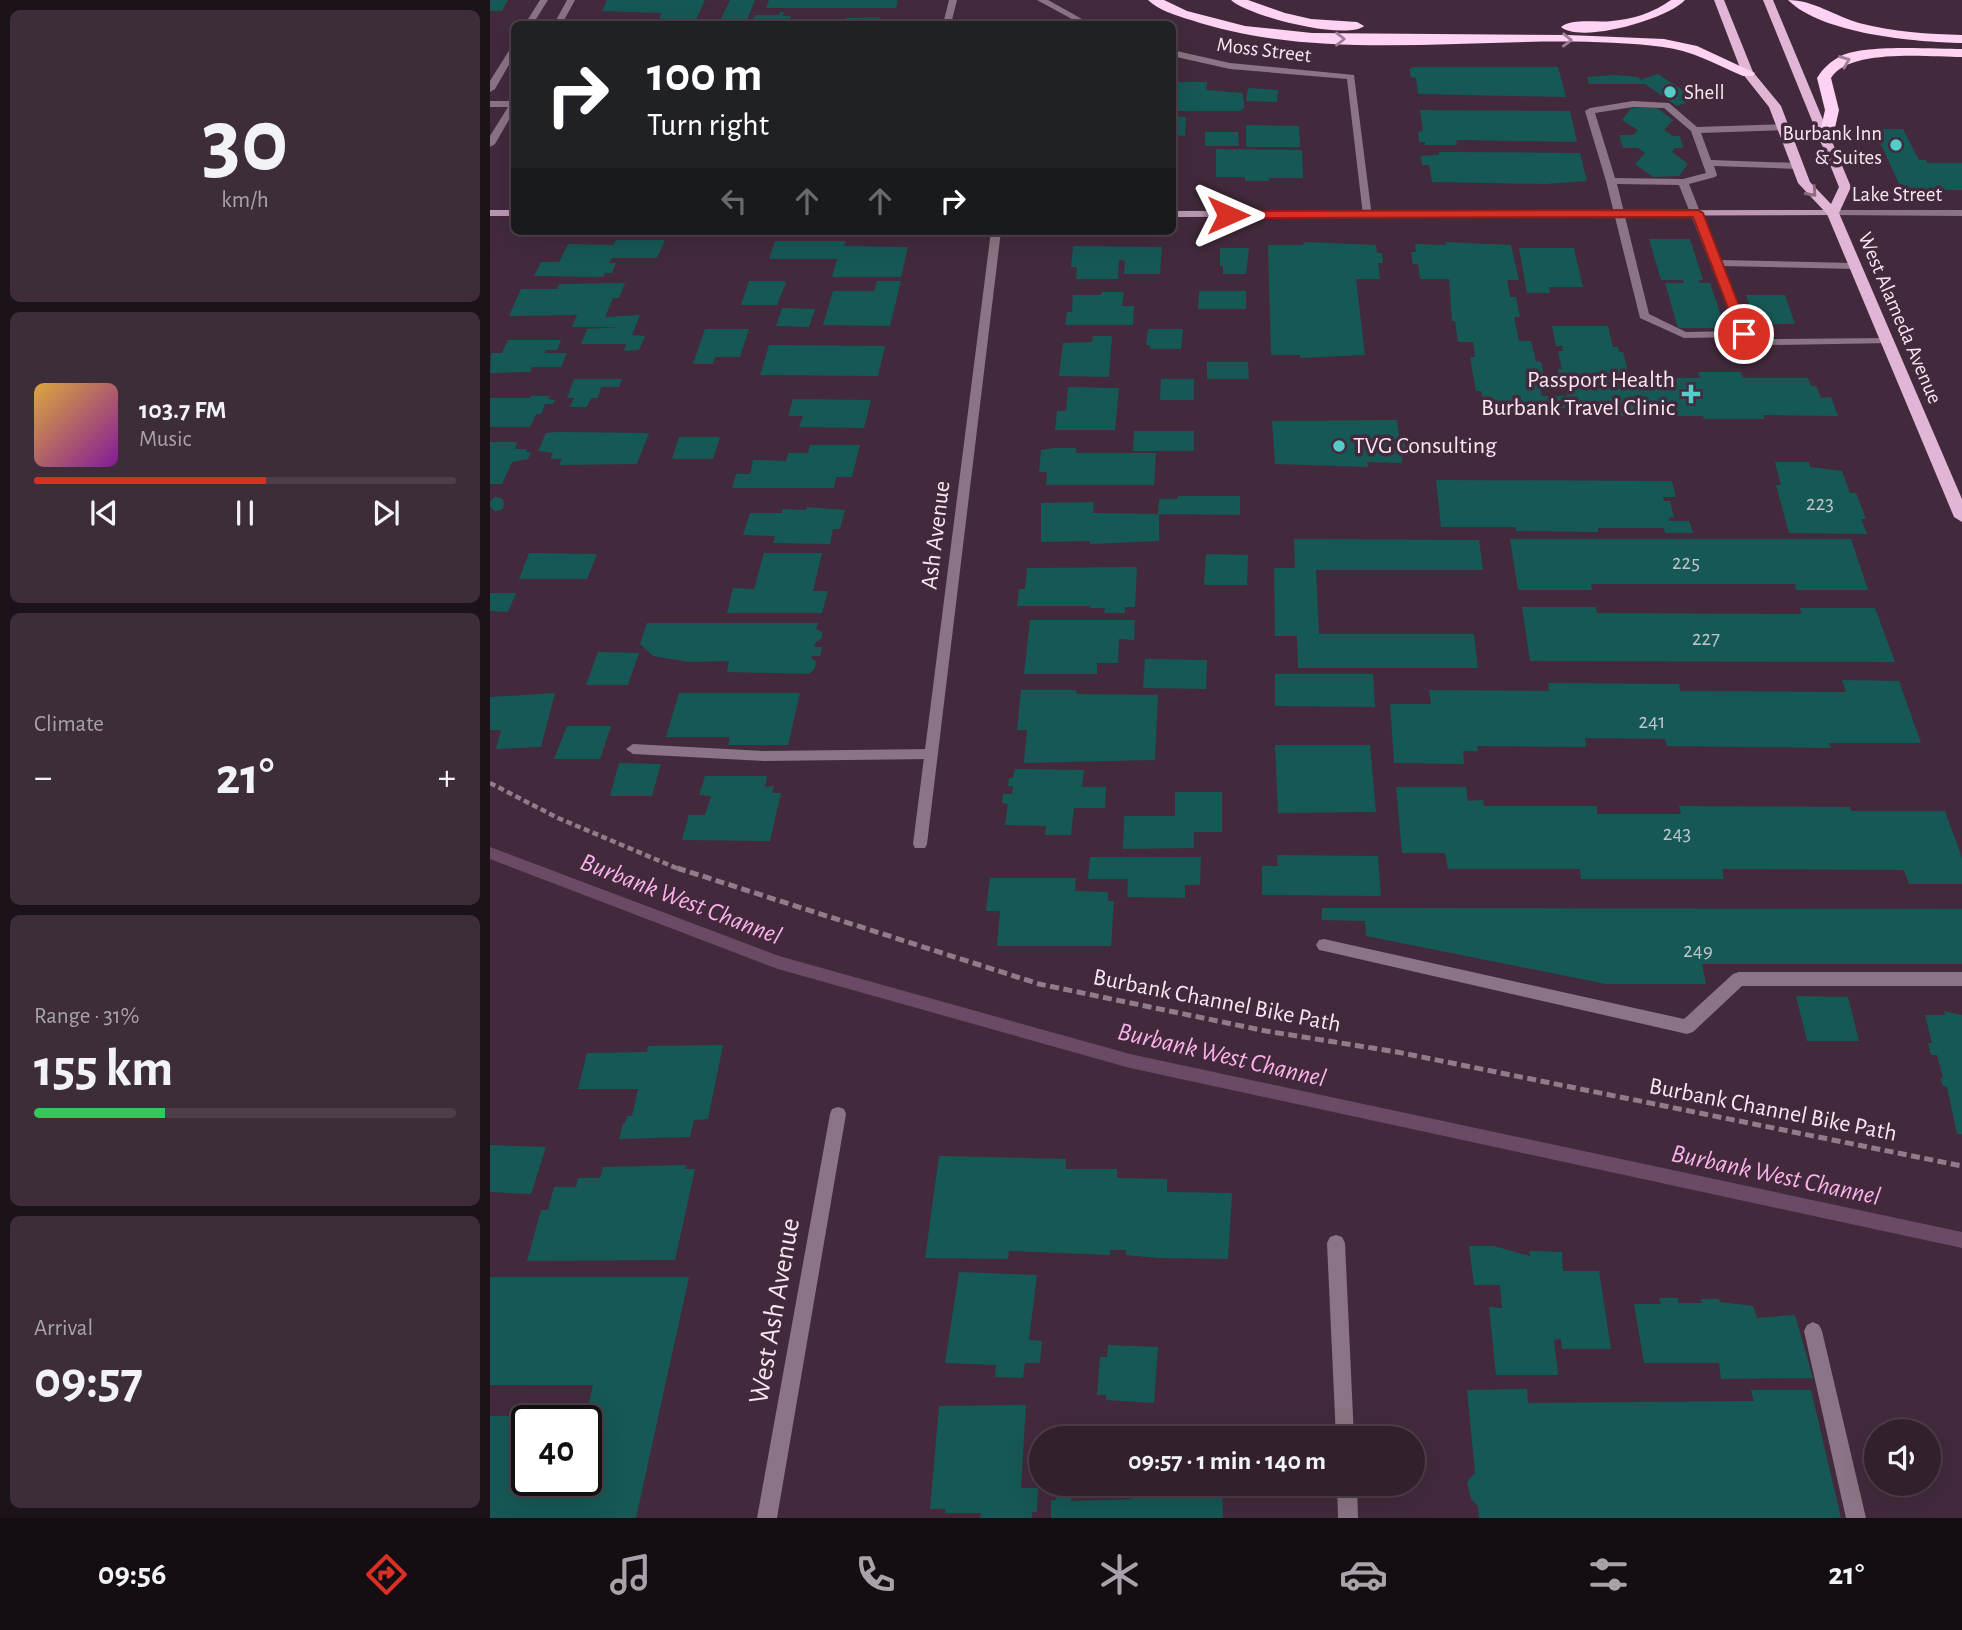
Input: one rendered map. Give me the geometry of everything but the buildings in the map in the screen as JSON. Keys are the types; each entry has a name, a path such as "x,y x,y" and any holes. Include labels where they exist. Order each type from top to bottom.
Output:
{"highway":[{"path":"1154,0 1230,26 1319,39 1664,43 1692,49 1748,73"},
{"path":"1237,0 1262,12 1299,21 1346,26 1587,27 1655,16 1679,0"},
{"path":"1794,0 1825,16 1867,30 1920,38 1962,39"},
{"path":"1825,141 1832,110 1824,78 1839,62 1876,54 1962,53"}],"main road":[{"name":"West Alameda Avenue","path":"1719,0 1748,73 1775,106 1807,189 1833,213 1960,508"},
{"name":"West Alameda Avenue","path":"1768,0 1844,187 1833,213"}],"street":[{"path":"531,21 544,0"},
{"path":"560,21 571,0"},
{"path":"948,21 953,0"},
{"path":"1041,0 1081,21"},
{"path":"490,89 511,54"},
{"name":"Moss Street","path":"1176,54 1230,66 1351,77 1368,215"},
{"path":"498,76 511,76"},
{"path":"490,104 511,104"},
{"path":"1611,181 1683,182 1712,174 1695,130 1666,105 1633,104 1590,111 1611,181 1644,316 1684,335 1744,334 1771,342 1888,341"},
{"path":"490,144 511,109"},
{"path":"1695,130 1784,127"},
{"path":"1707,163 1798,166"},
{"path":"1683,182 1698,213 1744,334"},
{"path":"490,213 511,213"},
{"path":"1176,214 1833,213"},
{"name":"Lake Street","path":"1833,213 1962,213"},
{"name":"Ash Avenue","path":"920,844 996,235"},
{"path":"1717,263 1854,266"},
{"path":"633,749 764,756 931,754"},
{"path":"1324,945 1687,1027 1739,979 1962,978"},
{"name":"West Ash Avenue","path":"767,1518 838,1114"},
{"path":"1336,1243 1344,1426"},
{"path":"1813,1331 1856,1518"},
{"path":"1347,1496 1348,1518"}],"path":[{"name":"Burbank Channel Bike Path","path":"490,783 558,818 692,876 1039,984 1266,1031 1397,1052 1962,1166"}],"waterway":[{"name":"Burbank West Channel","path":"490,853 778,962 1130,1061 1962,1240"}],"place":[{"name":"Shell","path":"1670,92"},
{"name":"Burbank Inn & Suites","path":"1896,145"},
{"name":"Passport Health Burbank Travel Clinic","path":"1691,394"},
{"name":"TVG Consulting","path":"1339,446"}],"route":[{"path":"1228,215 1698,213 1744,334"}]}
